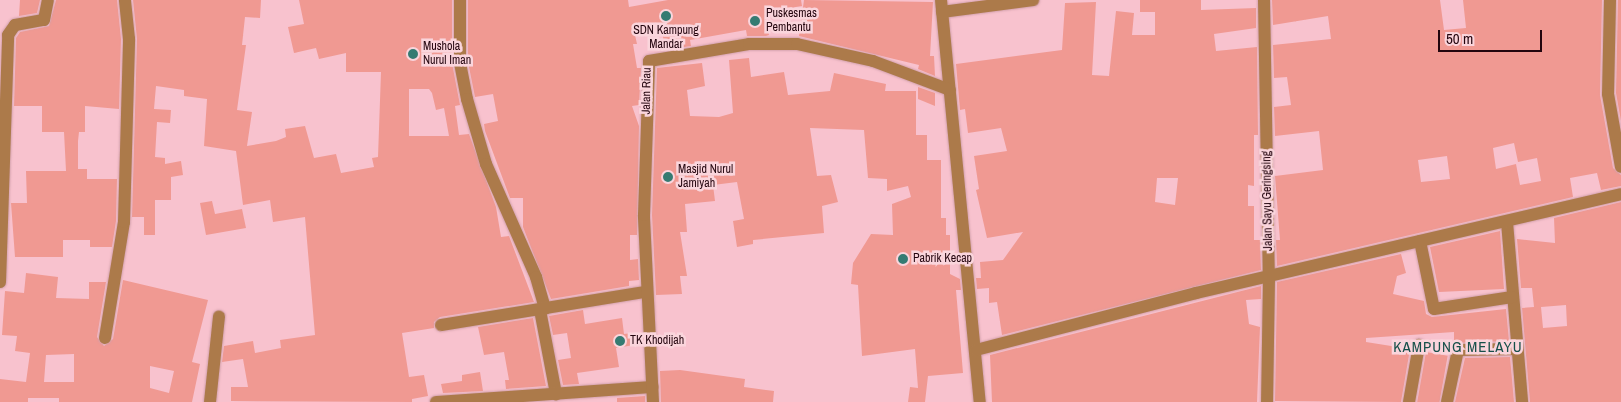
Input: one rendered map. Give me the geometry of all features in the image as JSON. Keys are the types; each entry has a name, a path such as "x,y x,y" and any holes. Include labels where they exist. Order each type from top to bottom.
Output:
{"street":[{"path":"0,282 8,35 15,25 44,20 48,0"},
{"path":"105,338 124,222 129,39 124,0"},
{"path":"460,0 460,63 467,99 486,164 536,277 556,394"},
{"path":"980,402 941,6 1033,0"},
{"name":"Jalan Sayu Geringsing","path":"1264,0 1269,278 1267,402"},
{"path":"1610,0 1608,94 1621,167"},
{"name":"Jalan Riau","path":"653,402 645,292 649,60 749,44 797,44 873,61 950,90"},
{"path":"976,350 1420,241 1621,194"},
{"path":"1507,222 1516,349 1522,402"},
{"path":"1420,241 1434,310 1512,296"},
{"path":"441,325 645,292"},
{"path":"210,402 219,316"},
{"path":"1409,402 1419,345"},
{"path":"1447,402 1458,350 1516,349"},
{"path":"436,402 528,399 556,394 652,387"}],"building":[{"path":"20,0 40,0 37,13 19,16"},
{"path":"56,0 117,0 121,39 119,109 85,106 85,132 79,132 78,141 78,169 87,169 87,179 117,179 116,221 112,247 90,247 90,240 63,240 63,257 15,257 11,203 27,203 26,171 66,171 64,132 42,132 42,106 14,106 16,38 20,32 49,26"},
{"path":"133,0 261,0 260,18 245,17 242,45 246,45 237,110 252,112 247,146 276,141 286,137 285,129 305,126 314,158 336,154 341,173 374,167 372,158 378,157 381,72 346,72 346,53 319,59 316,48 294,53 288,27 304,24 299,0 452,0 452,63 460,105 455,106 459,135 469,134 496,207 501,237 509,236 534,302 440,317 434,322 434,328 402,333 409,377 424,375 428,396 412,399 412,402 231,401 231,387 248,387 243,359 222,362 224,346 253,341 255,353 281,348 280,340 315,335 305,217 273,222 270,200 243,205 236,151 204,146 207,99 184,96 184,90 156,86 154,109 171,110 170,123 157,122 155,157 165,158 165,164 181,161 183,175 171,177 171,200 155,200 155,235 144,235 144,217 132,217 137,39","holes":["409,89 429,89 432,93 436,110 444,108 449,136 409,136"]},
{"path":"468,0 628,0 629,7 668,0 801,0 802,6 765,12 769,35 766,36 747,36 746,30 690,40 691,46 665,50 662,30 635,35 637,44 633,44 637,68 641,68 639,105 632,106 639,126 637,235 630,235 630,260 638,259 639,280 629,281 629,286 551,299 523,227 523,198 510,198 485,131 484,124 498,121 493,94 475,97 468,62"},
{"path":"804,0 933,2 930,56 934,56 935,76 918,69 919,65 799,36"},
{"path":"1140,0 1201,0 1201,10 1256,8 1256,28 1214,34 1216,51 1257,47 1258,135 1254,135 1254,186 1248,185 1248,206 1254,206 1254,240 1260,240 1261,270 1002,335 997,302 989,303 989,288 977,289 976,278 981,278 980,262 1003,260 1023,232 987,238 976,190 979,189 974,156 1007,151 1001,128 968,133 965,109 960,110 956,64 1062,50 1065,3 1096,2 1092,75 1109,76 1116,11 1134,13 1132,35 1155,35 1155,12 1140,12","holes":["1157,178 1178,178 1175,205 1155,202"]},
{"path":"1272,0 1440,0 1444,30 1466,28 1463,0 1602,0 1600,95 1613,168 1621,175 1621,186 1601,190 1597,173 1570,178 1573,197 1277,266 1276,240 1280,240 1275,176 1323,170 1319,131 1275,136 1274,107 1291,105 1287,77 1274,78 1273,45 1331,39 1328,16 1273,25","holes":["1514,143 1518,162 1537,158 1541,181 1520,185 1516,164 1496,169 1493,148","1447,156 1450,179 1421,182 1418,160"]},
{"path":"1618,0 1621,0 1621,121 1616,93"},
{"path":"749,58 751,77 784,72 788,95 830,91 834,73 886,84 885,91 916,91 916,135 927,135 927,160 941,160 941,218 946,218 946,235 950,235 950,274 960,279 961,290 956,290 963,373 928,376 925,402 908,402 910,387 918,388 915,349 862,356 858,285 851,284 853,263 871,234 893,235 892,204 911,197 908,186 887,191 887,179 868,178 864,130 810,128 817,176 831,175 838,202 822,206 824,233 753,240 753,244 737,247 733,221 744,219 737,182 713,185 715,201 685,204 687,232 680,232 687,276 680,276 682,294 656,295 652,215 657,68 702,63 705,86 687,90 690,116 719,117 733,113 729,60"},
{"path":"918,87 935,93 935,106 918,99"},
{"path":"212,201 215,214 242,209 246,228 206,235 200,203"},
{"path":"1621,202 1621,402 1530,402 1522,308 1534,307 1532,288 1521,288 1517,239 1555,243 1554,218","holes":["1566,305 1567,326 1543,328 1541,307"]},
{"path":"1500,231 1504,289 1439,292 1430,247"},
{"path":"1401,254 1406,273 1397,276 1393,294 1424,301 1426,314 1432,317 1506,309 1509,341 1454,343 1454,332 1366,338 1366,342 1410,349 1401,402 1275,401 1277,282"},
{"path":"26,273 58,277 56,298 89,299 89,282 106,282 97,337 104,346 113,339 123,280 208,300 192,362 200,364 192,402 59,402 59,398 28,398 28,402 0,402 0,379 26,382 30,353 15,351 17,336 2,335 5,291 24,293","holes":["74,354 74,382 44,382 46,355","150,366 174,371 169,393 150,388"]},
{"path":"1261,286 1261,299 1246,300 1249,324 1260,327 1257,402 992,402 990,355"},
{"path":"583,310 585,324 622,318 624,334 632,333 634,345 616,348 619,367 577,373 579,384 563,385 558,360 571,358 567,333 553,335 549,316"},
{"path":"533,318 546,386 506,389 505,380 509,380 504,352 484,355 478,327"},
{"path":"1426,352 1448,356 1440,402 1417,402"},
{"path":"1510,357 1514,402 1455,402 1465,358"},
{"path":"680,370 745,379 744,387 774,391 773,402 661,402 660,371"},
{"path":"480,372 483,391 443,393 441,384 462,381 462,375"},
{"path":"645,396 645,402 617,402 617,398"}],"place":[{"name":"SDN Kampung Mandar","path":"666,16"},
{"name":"Puskesmas Pembantu","path":"755,21"},
{"name":"Mushola Nurul Iman","path":"413,54"},
{"name":"Masjid Nurul Jamiyah","path":"668,177"},
{"name":"Pabrik Kecap","path":"903,259"},
{"name":"TK Khodijah","path":"620,341"}],"district":[{"name":"KAMPUNG MELAYU","path":"1458,347"}]}
